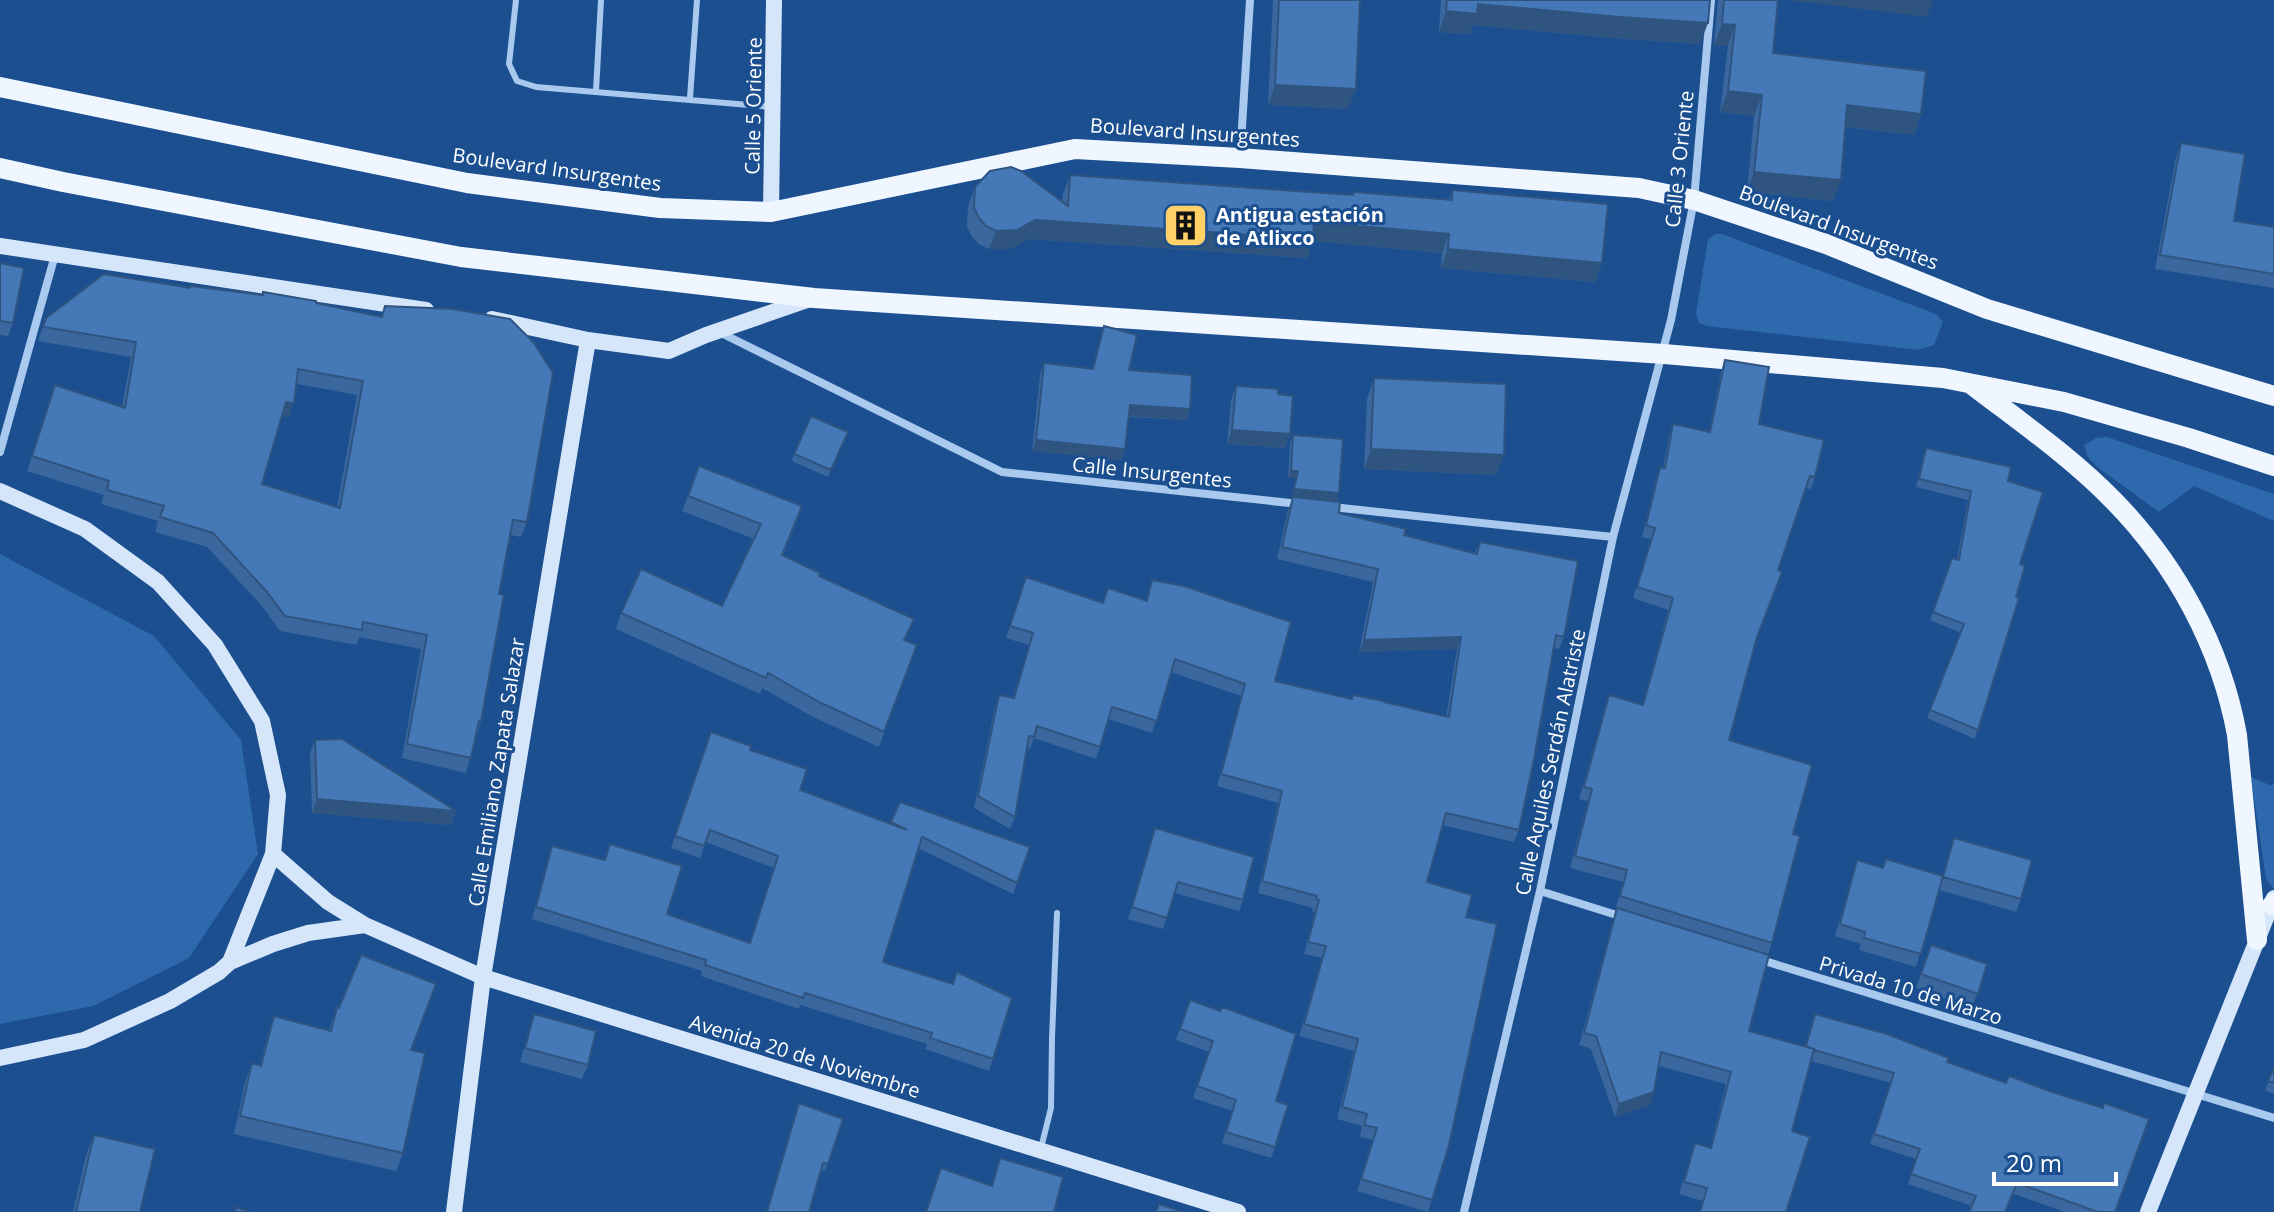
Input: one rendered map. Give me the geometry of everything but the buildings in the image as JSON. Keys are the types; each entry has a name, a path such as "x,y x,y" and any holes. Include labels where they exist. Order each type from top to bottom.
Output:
{"main road":[{"name":"Boulevard Insurgentes","path":"0,87 467,183 660,208 771,212 1075,149 1240,158 1639,188 1694,200 1826,244 1987,309 2274,396"},
{"path":"0,168 461,257 814,298 1664,354 1967,382 2113,416 2274,466"},
{"path":"1967,382 2057,450 2113,500 2158,553 2198,619 2232,707 2257,940"}],"street":[{"name":"Calle 5 Oriente","path":"771,212 774,0"},
{"path":"1240,158 1250,0"},
{"name":"Calle 3 Oriente","path":"1671,320 1694,200 1711,0"},
{"path":"0,246 444,312"},
{"path":"0,452 55,255"},
{"path":"475,317 588,340 669,351 814,298"},
{"name":"Calle Aquiles Serdán Alatriste","path":"1464,1212 1540,891 1613,537 1671,320"},
{"name":"Calle Insurgentes","path":"718,331 1002,472 1613,537"},
{"name":"Calle Emiliano Zapata Salazar","path":"454,1212 483,977 588,340"},
{"path":"0,491 85,529 158,582 215,645 262,721 278,795 273,854 230,962"},
{"name":"Avenida 20 de Noviembre","path":"273,854 328,902 365,925 483,977 1238,1212"},
{"path":"1540,891 1631,920"},
{"path":"2148,1212 2273,902"},
{"path":"0,1058 84,1040 170,1001 230,962 273,944 308,933 365,925"},
{"name":"Privada 10 de Marzo","path":"1753,957 2274,1118"}],"lane":[{"path":"516,0 509,64 517,81 536,87 772,107"},
{"path":"596,91 601,0"},
{"path":"690,98 697,0"},
{"path":"1040,1150 1051,1108 1057,913"}],"shaded area":[{"path":"1715,234 1937,315 1943,322 1934,345 1919,350 1699,323 1696,314 1708,239"},
{"path":"2107,437 2274,494 2274,521 2194,486 2159,512 2088,457 2084,445 2096,438"},
{"path":"0,554 154,636 241,740 258,854 189,958 93,1006 0,1024"},
{"path":"2251,777 2272,786 2274,781 2274,889 2266,879"}],"place":[{"name":"Antigua estación de Atlixco","path":"1185,226"}]}
